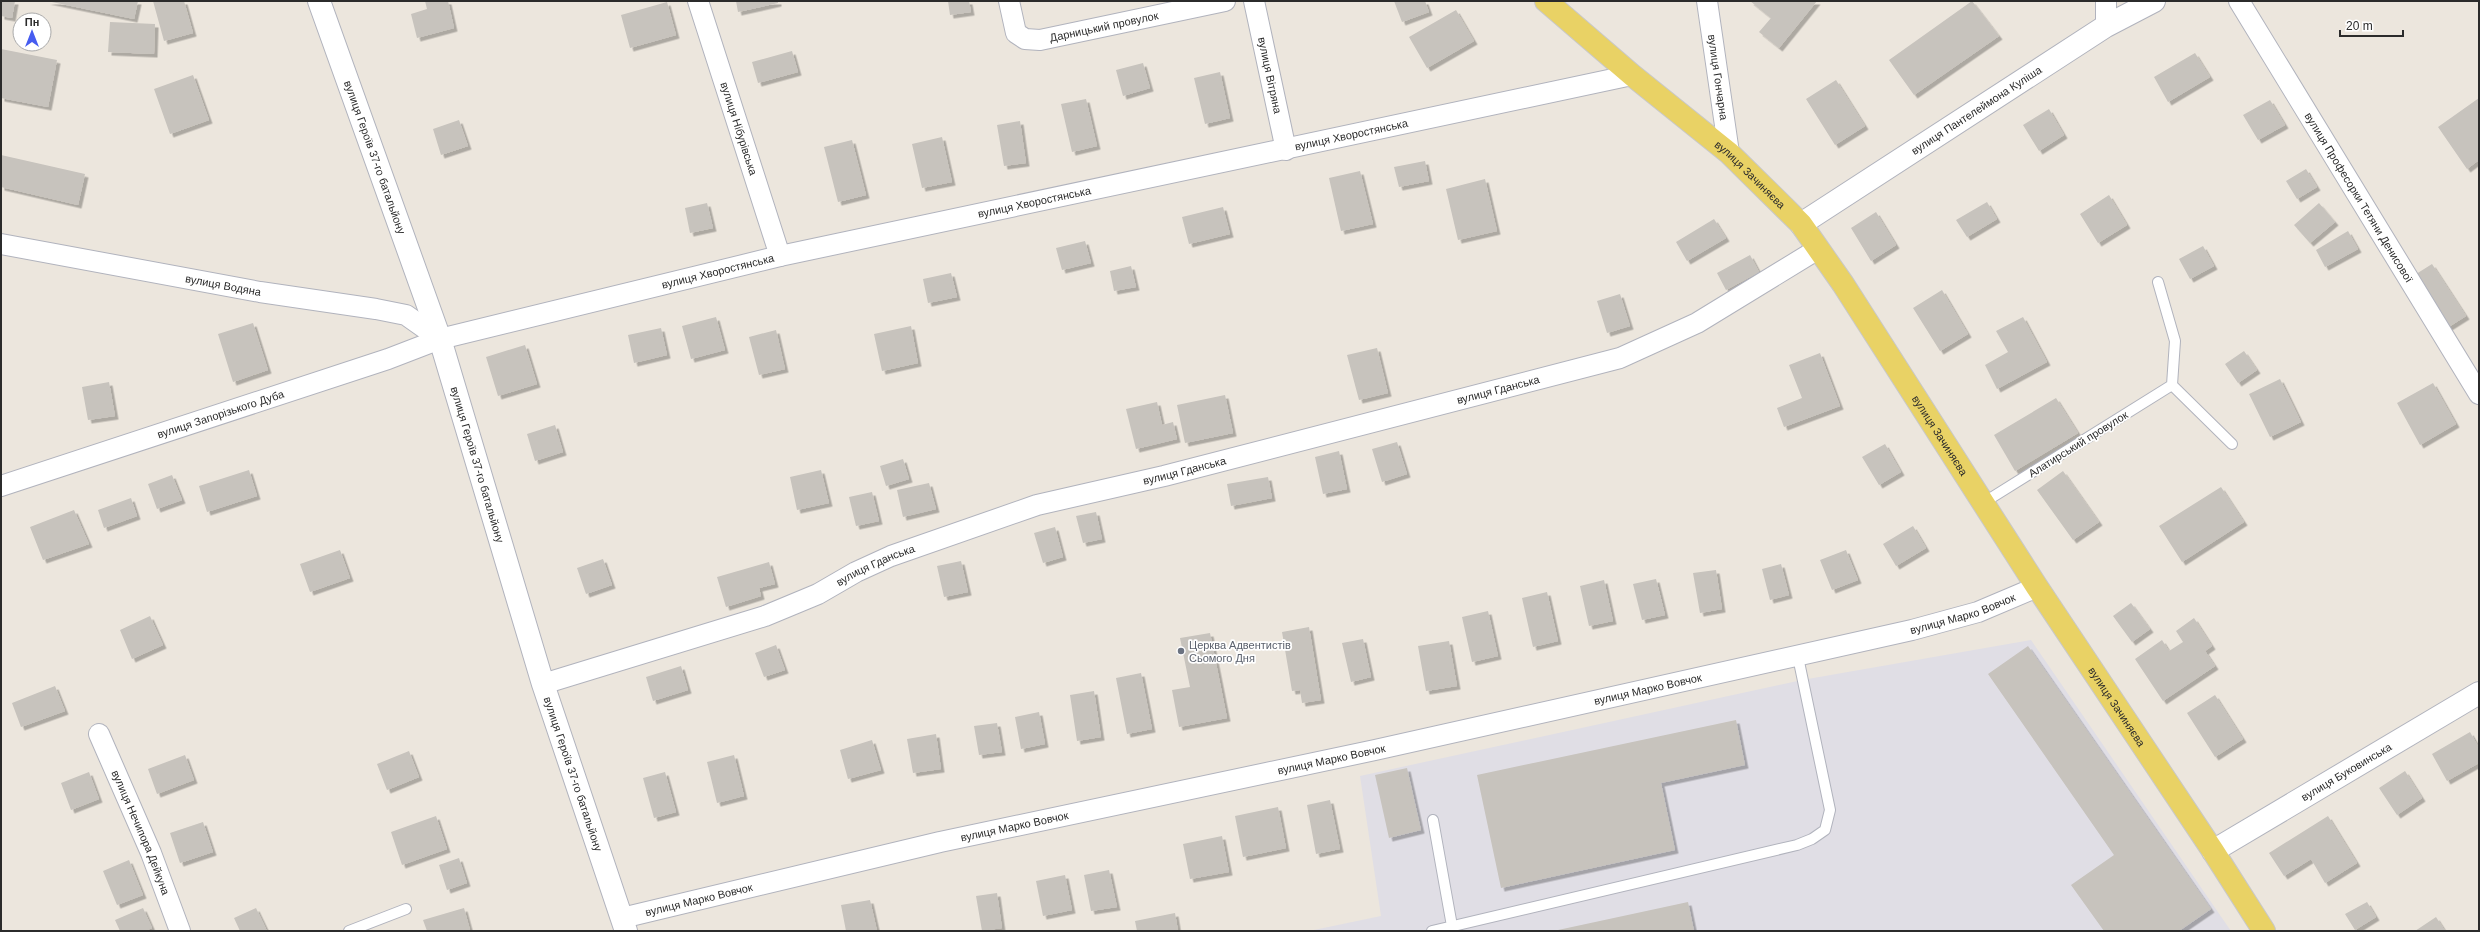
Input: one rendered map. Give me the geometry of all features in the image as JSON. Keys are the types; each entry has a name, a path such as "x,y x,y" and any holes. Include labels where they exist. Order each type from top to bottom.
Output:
{"main road":[{"name":"вулиця Зачиняєва","path":"1546,1 1632,75 1730,153 1801,224 2037,587 2213,850 2264,931"}],"street":[{"name":"вулиця Героїв 37-го батальйону","path":"319,1 440,339 543,684 624,925"},
{"name":"вулиця Нібурівська","path":"698,1 780,256"},
{"name":"Дарницький провулок","path":"1009,1 1016,33 1025,39 1040,40 1224,1"},
{"name":"вулиця Вітряна","path":"1254,1 1286,150"},
{"name":"вулиця Гончарна","path":"1707,1 1730,153"},
{"path":"2106,1 2106,26"},
{"name":"вулиця Пантелеймона Куліша","path":"1801,224 2106,26 2154,1"},
{"name":"вулиця Професорки Тетяни Денисової","path":"2239,1 2479,394"},
{"name":"вулиця Хворостянська","path":"440,339 780,256 1286,150 1632,75"},
{"name":"вулиця Водяна","path":"1,244 253,290 406,315 440,339"},
{"name":"вулиця Гданська","path":"543,684 764,616 818,594 856,572 891,556 1037,505 1164,476 1539,377 1580,370 1613,360 1653,345 1697,323 1818,248"},
{"name":"вулиця Запорізького Дуба","path":"1,486 388,359 440,339"},
{"name":"вулиця Марко Вовчок","path":"624,925 940,842 1375,750 1798,657 1978,612 2037,587"},
{"name":"вулиця Буковинська","path":"2213,850 2479,693"},
{"name":"вулиця Нечипора Дейкуна","path":"99,734 151,853 180,931"}],"lane":[{"path":"2158,282 2175,341 2172,386 2232,444"},
{"name":"Алатирський провулок","path":"1983,503 2172,386"},
{"path":"1432,931 1796,845 1812,839 1825,830 1830,810 1798,657"},
{"path":"1433,820 1452,926"},
{"path":"349,931 406,909"}],"shaded area":[{"path":"2031,640 2231,931 1309,931 1381,916 1360,776 1802,680"}],"building":[{"path":"1,1 15,1 12,18 1,16"},
{"path":"47,1 138,1 134,19"},
{"path":"153,1 184,1 193,33 164,41"},
{"path":"425,1 448,1 454,28 417,38 411,14 427,9"},
{"path":"736,1 778,1 778,3 738,12"},
{"path":"948,1 969,1 971,12 950,15"},
{"path":"1394,1 1425,1 1429,12 1402,22"},
{"path":"1750,1 1817,1 1779,48 1759,32 1771,18"},
{"path":"1972,1 1999,36 1914,95 1889,60"},
{"path":"667,2 676,35 630,48 621,15"},
{"path":"1456,10 1474,41 1427,68 1409,37"},
{"path":"110,22 155,24 154,54 108,52"},
{"path":"1,49 57,60 48,107 1,98"},
{"path":"792,51 798,72 758,83 752,62"},
{"path":"2195,53 2210,77 2168,102 2154,77"},
{"path":"1143,63 1150,88 1123,96 1116,70"},
{"path":"1220,72 1230,118 1205,124 1194,78"},
{"path":"193,75 209,120 170,134 154,89"},
{"path":"1836,80 1865,126 1835,145 1806,99"},
{"path":"2479,98 2479,160 2467,169 2438,127"},
{"path":"1086,99 1097,146 1072,152 1061,104"},
{"path":"2270,100 2285,125 2258,140 2243,115"},
{"path":"2049,109 2064,135 2039,151 2023,125"},
{"path":"459,120 468,146 441,155 433,129"},
{"path":"1020,121 1026,163 1004,166 997,125"},
{"path":"942,137 952,182 922,188 912,144"},
{"path":"852,140 866,195 838,202 824,147"},
{"path":"1,155 85,174 78,205 1,187"},
{"path":"1425,161 1429,181 1399,187 1394,167"},
{"path":"2306,169 2317,187 2297,199 2286,181"},
{"path":"1360,171 1373,224 1341,231 1329,178"},
{"path":"1485,179 1497,231 1458,240 1446,189"},
{"path":"2109,195 2127,225 2098,243 2080,214"},
{"path":"1987,202 1997,219 1967,237 1956,220"},
{"path":"707,203 713,228 690,233 685,208"},
{"path":"2319,203 2335,222 2310,243 2294,225"},
{"path":"1223,207 1230,234 1189,244 1182,217"},
{"path":"1876,212 1896,245 1871,261 1851,228"},
{"path":"1714,219 1726,238 1687,261 1676,242"},
{"path":"2348,231 2358,249 2325,267 2316,250"},
{"path":"1085,241 1091,263 1062,270 1056,248"},
{"path":"2203,246 2214,266 2190,279 2179,259"},
{"path":"1750,255 1759,272 1726,290 1717,273"},
{"path":"2432,264 2466,316 2447,328 2413,276"},
{"path":"1131,266 1136,287 1114,291 1110,271"},
{"path":"951,273 957,297 928,303 923,279"},
{"path":"1942,290 1968,334 1940,351 1913,308"},
{"path":"1620,294 1630,326 1607,333 1597,301"},
{"path":"716,317 725,350 691,359 682,326"},
{"path":"2023,317 2047,362 1997,389 1985,365 2008,352 1996,331"},
{"path":"253,323 268,370 233,382 218,334"},
{"path":"911,326 918,363 882,371 874,334"},
{"path":"661,328 667,355 634,363 628,335"},
{"path":"776,330 785,369 759,375 749,337"},
{"path":"525,345 537,384 498,396 486,357"},
{"path":"1377,348 1388,393 1359,400 1347,355"},
{"path":"2244,351 2257,370 2238,383 2225,364"},
{"path":"1820,353 1840,406 1784,427 1777,408 1802,398 1789,365"},
{"path":"2280,379 2301,422 2270,437 2249,394"},
{"path":"109,382 115,416 88,420 82,387"},
{"path":"2433,383 2456,424 2420,445 2397,403"},
{"path":"1225,395 1233,433 1185,443 1177,405"},
{"path":"2056,398 2078,433 2015,471 1994,435"},
{"path":"1157,402 1162,425 1173,422 1177,439 1136,449 1126,409"},
{"path":"555,425 563,452 535,461 527,434"},
{"path":"1397,442 1407,474 1382,482 1372,449"},
{"path":"1885,444 1901,472 1879,485 1862,457"},
{"path":"1339,451 1347,489 1323,494 1315,457"},
{"path":"903,459 909,479 886,486 880,466"},
{"path":"249,470 257,496 207,512 199,486"},
{"path":"821,470 829,503 797,510 790,477"},
{"path":"2063,471 2099,522 2073,540 2037,490"},
{"path":"172,475 182,500 157,509 148,484"},
{"path":"1268,477 1272,498 1231,506 1227,484"},
{"path":"929,483 936,509 903,517 897,490"},
{"path":"2221,487 2244,522 2182,562 2159,526"},
{"path":"872,492 879,521 856,526 849,497"},
{"path":"131,498 137,516 104,528 98,510"},
{"path":"74,510 89,544 43,560 30,527"},
{"path":"1096,512 1102,539 1083,543 1076,516"},
{"path":"1913,526 1926,548 1896,566 1883,544"},
{"path":"1055,527 1063,557 1043,563 1034,533"},
{"path":"340,550 350,578 310,592 300,564"},
{"path":"1846,550 1858,580 1832,590 1820,560"},
{"path":"603,559 612,585 586,594 577,568"},
{"path":"961,561 968,592 944,597 937,566"},
{"path":"769,562 775,584 759,588 761,596 726,607 717,577"},
{"path":"1781,564 1789,595 1770,600 1762,569"},
{"path":"1716,570 1722,609 1700,613 1693,573"},
{"path":"1656,579 1665,615 1642,620 1633,584"},
{"path":"1604,580 1613,621 1589,626 1580,586"},
{"path":"1547,592 1558,641 1533,647 1522,598"},
{"path":"2131,603 2150,629 2132,642 2113,616"},
{"path":"1488,611 1498,656 1472,662 1462,617"},
{"path":"150,616 163,645 132,659 120,630"},
{"path":"2194,618 2212,646 2205,651 2215,666 2163,701 2135,659 2162,640 2169,651 2183,642 2176,631"},
{"path":"1309,627 1321,700 1302,703 1300,690 1292,691 1282,632"},
{"path":"1210,633 1227,718 1179,727 1172,690 1190,687 1180,638"},
{"path":"1363,639 1371,677 1351,682 1342,643"},
{"path":"1449,641 1457,686 1426,691 1418,646"},
{"path":"776,645 785,670 764,677 755,653"},
{"path":"2028,646 2211,909 2179,931 2104,931 2071,885 2114,855 1988,674"},
{"path":"681,666 688,690 653,701 646,677"},
{"path":"1141,673 1152,729 1127,734 1116,678"},
{"path":"55,686 65,711 21,727 12,703"},
{"path":"1094,691 1101,737 1077,741 1070,695"},
{"path":"2215,695 2243,739 2215,757 2187,713"},
{"path":"1039,712 1045,744 1021,749 1015,717"},
{"path":"1736,720 1745,765 1661,783 1675,850 1501,888 1477,775"},
{"path":"997,723 1002,752 979,755 974,726"},
{"path":"2470,732 2479,748 2479,763 2447,781 2432,754"},
{"path":"936,734 941,769 913,773 907,739"},
{"path":"872,740 881,770 848,779 840,750"},
{"path":"409,751 419,777 387,790 377,764"},
{"path":"185,755 194,780 157,794 148,769"},
{"path":"734,755 744,796 717,803 707,762"},
{"path":"1407,768 1421,830 1389,838 1375,775"},
{"path":"2405,771 2422,798 2397,815 2379,788"},
{"path":"89,772 99,799 71,810 61,783"},
{"path":"665,772 676,812 654,818 643,778"},
{"path":"1330,800 1340,849 1316,854 1307,805"},
{"path":"1278,807 1286,848 1243,857 1235,816"},
{"path":"436,816 447,849 402,865 391,832"},
{"path":"2328,816 2357,863 2325,883 2311,859 2284,876 2269,853"},
{"path":"203,822 213,852 180,863 170,833"},
{"path":"1222,836 1229,872 1190,879 1183,844"},
{"path":"459,858 467,883 447,890 439,865"},
{"path":"129,860 143,895 117,905 103,871"},
{"path":"1109,870 1117,907 1091,911 1084,875"},
{"path":"1065,875 1072,910 1043,916 1036,881"},
{"path":"997,893 1002,928 982,931 976,896"},
{"path":"870,900 877,931 846,931 841,905"},
{"path":"1688,902 1694,931 1558,931 1558,930"},
{"path":"2367,902 2376,917 2355,930 2345,914"},
{"path":"143,908 152,928 145,931 120,931 115,920"},
{"path":"256,908 267,931 240,931 234,918"},
{"path":"464,908 470,930 427,931 423,920"},
{"path":"1175,913 1178,931 1137,931 1135,921"},
{"path":"2436,917 2445,931 2415,931"}],"place":[{"name":"Церква Адвентистів Сьомого Дня","path":"1181,651"}]}
